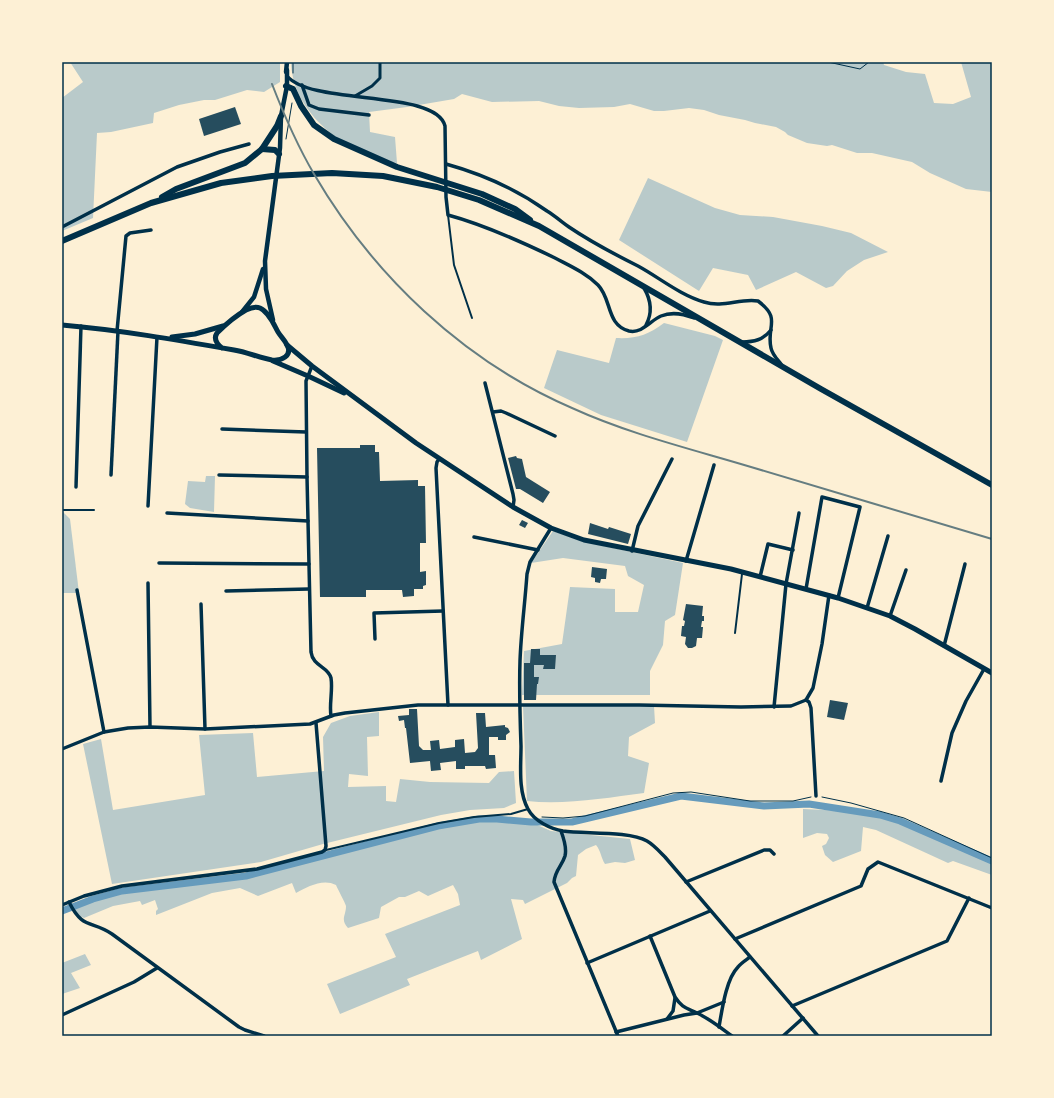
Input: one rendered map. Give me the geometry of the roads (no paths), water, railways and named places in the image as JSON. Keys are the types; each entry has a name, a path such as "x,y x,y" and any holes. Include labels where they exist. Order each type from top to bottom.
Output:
{"main road":[{"path":"286,86 293,89 301,106 314,125 334,139 397,167 482,194 515,209 539,226 711,326 992,484"},
{"path":"62,241 151,203 176,189 245,163 261,150 274,131 281,114"},
{"path":"261,150 275,150 279,154"},
{"path":"151,203 221,183 272,176 332,173 383,176 437,187 478,200 539,226"},
{"path":"222,348 217,343 215,337 219,331 240,314 253,308 259,308 266,313 287,345 312,366 439,459 513,507 550,528 584,540 632,551 742,572 838,598 890,616 992,673"},
{"path":"62,324 159,337 250,353 308,376 356,399"},
{"path":"159,337 188,336 226,325"},
{"path":"268,359 280,360 286,357 288,352 287,345"}],"street":[{"path":"275,326 266,289 265,261 279,154 281,114 286,86 287,62"},
{"path":"354,96 372,86 380,78 380,62"},
{"path":"285,94 287,70"},
{"path":"287,76 302,85 323,91 419,106 439,115 444,121 445,126 446,197 448,215 491,229 585,274 602,290 611,315 616,323 630,331 638,331 661,316 670,314 686,315 711,326"},
{"path":"286,86 294,81"},
{"path":"302,85 309,105 318,109 369,115"},
{"path":"62,227 177,167 220,152 249,144"},
{"path":"446,164 481,175 505,186 547,210 568,226 617,256 695,298 714,304 758,301 770,310 772,316 771,348 774,355 783,367"},
{"path":"111,475 117,331 126,236 130,233 151,230"},
{"path":"240,314 254,297 265,261"},
{"path":"643,286 648,294 651,309 651,315 646,326"},
{"path":"76,487 81,326"},
{"path":"739,342 755,342 766,336 772,329"},
{"path":"148,506 159,337"},
{"path":"312,366 306,381 311,654 316,663 330,676 331,716"},
{"path":"485,383 514,500 513,507"},
{"path":"493,412 501,411 555,436"},
{"path":"222,429 306,432"},
{"path":"439,459 436,468 448,705"},
{"path":"632,551 638,526 672,459"},
{"path":"686,561 714,465"},
{"path":"219,475 307,477"},
{"path":"806,589 822,497 860,507 838,598"},
{"path":"167,513 308,521"},
{"path":"774,706 786,584 799,513"},
{"path":"550,528 530,562 527,574 520,661 523,792 528,809 539,820 561,831 628,836 646,840 658,850 818,1036"},
{"path":"867,608 888,536"},
{"path":"474,537 538,550"},
{"path":"760,577 768,544 793,550"},
{"path":"159,563 309,564"},
{"path":"944,646 965,564"},
{"path":"890,616 906,570"},
{"path":"148,583 150,727"},
{"path":"226,591 309,589"},
{"path":"77,590 104,732"},
{"path":"62,749 104,732 128,728 150,727 205,729 272,727 316,723 331,716 345,713 418,705 791,706 806,700 813,688 822,644 829,596"},
{"path":"201,604 205,729"},
{"path":"375,639 374,613 443,611"},
{"path":"941,781 952,733 984,669"},
{"path":"806,700 809,702 811,708 816,796"},
{"path":"62,905 84,896 122,886 257,869 320,853 325,850 316,723"},
{"path":"561,831 565,847 565,855 554,875 554,882 618,1036"},
{"path":"686,882 764,850 770,850 774,854"},
{"path":"735,939 861,886 868,869 878,862 992,908"},
{"path":"792,1006 947,941 968,898"},
{"path":"69,902 74,913 86,923 105,929 239,1027 264,1036"},
{"path":"587,963 710,911"},
{"path":"650,936 675,997 680,1004 686,1009 698,1013 732,1036"},
{"path":"719,1027 724,1002 733,974 737,968 750,957"},
{"path":"62,1015 134,982 157,968"},
{"path":"667,1019 673,1011 675,997"},
{"path":"616,1032 698,1013 724,1002"},
{"path":"783,1036 803,1018"}],"lane":[{"path":"448,215 454,265 472,318"},
{"path":"62,510 94,510"},
{"path":"735,633 742,572"},
{"path":"325,850 439,823 474,817 511,814 528,809"}],"waterway":[{"path":"62,911 93,899 122,891 246,876 438,826 479,819 531,822 572,822 681,796 764,806 809,804 880,815 900,821 992,861"}],"railway":[{"path":"272,84 291,130 314,174 364,247 393,280 424,311 458,340 494,366 532,389 572,408 616,426 992,539"}]}
